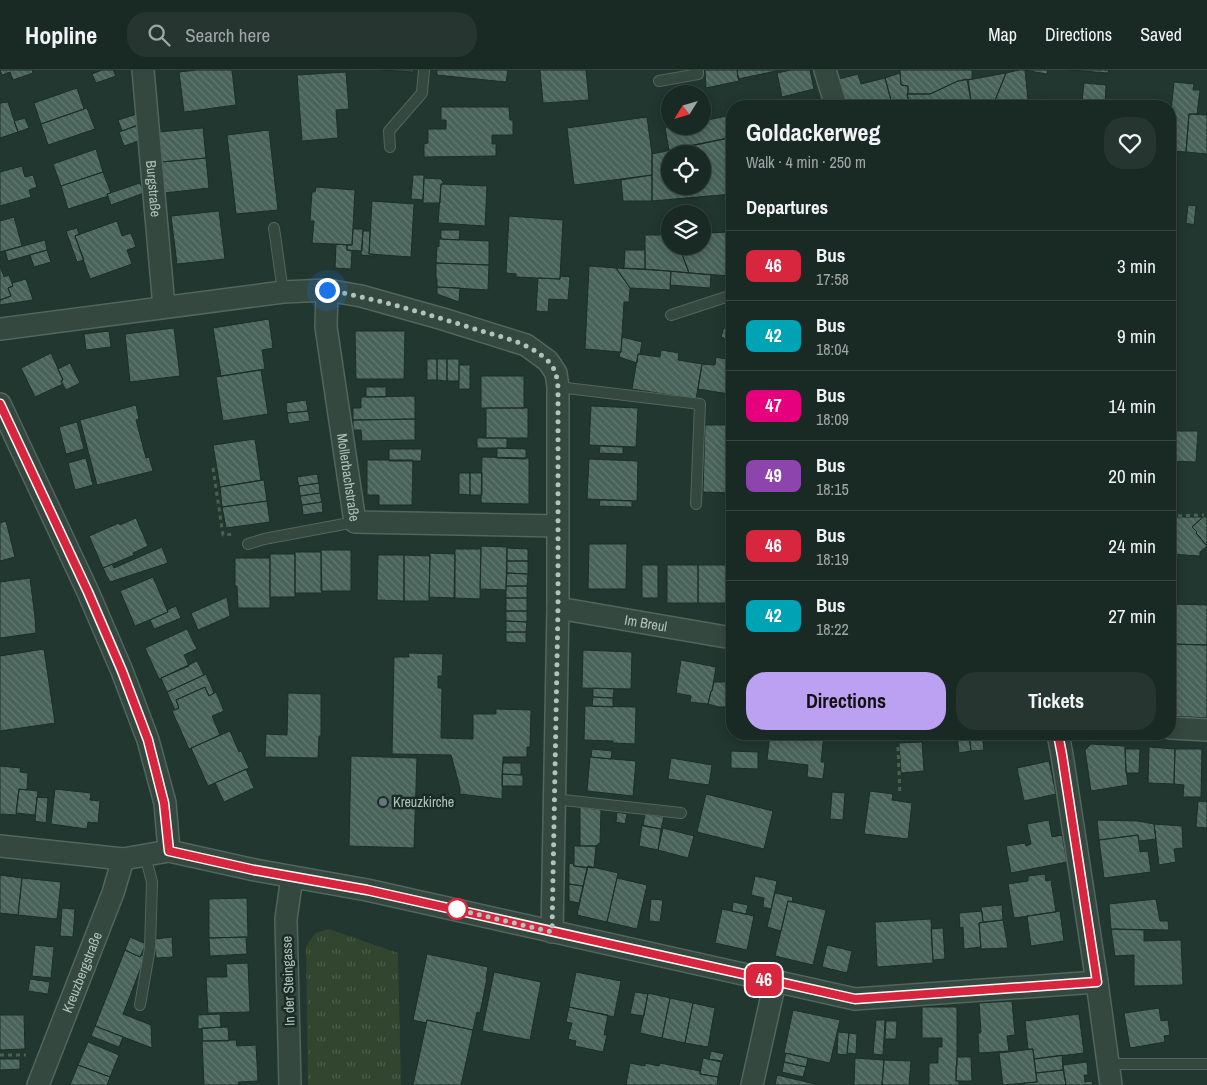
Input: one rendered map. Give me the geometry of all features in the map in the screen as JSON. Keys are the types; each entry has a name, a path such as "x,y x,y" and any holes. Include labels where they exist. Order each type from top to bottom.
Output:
{"street":[{"name":"Burgstraße","path":"143,70 164,307"},
{"path":"825,70 834,100"},
{"path":"0,329 283,292 327,290 361,296 526,345 548,361 556,372 558,387 558,608 552,932"},
{"name":"Mollerbachstraße","path":"327,290 326,327 355,522 557,526"},
{"path":"0,404 88,592 145,731 164,803 169,851"},
{"name":"Im Breul","path":"558,608 726,637"},
{"path":"1176,728 1207,730"},
{"path":"1059,740 1111,1085"},
{"path":"0,846 123,858 169,851 249,869 367,890 855,999 1097,982"},
{"name":"Kreuzbergstraße","path":"38,1085 114,893 123,858"},
{"name":"In der Steingasse","path":"290,1085 286,920 292,877"},
{"path":"752,1085 775,982"}],"lane":[{"path":"390,147 389,131 422,93 424,70"},
{"path":"659,81 698,74 698,70"},
{"path":"274,228 283,292"},
{"path":"671,315 726,296"},
{"path":"558,387 700,404 696,504"},
{"path":"248,544 264,539 355,522"},
{"path":"554,799 681,813"},
{"path":"140,1005 150,948 152,882 145,855"},
{"path":"1108,1064 1207,1064"}],"path":[{"path":"213,468 223,535 263,530 264,539"},
{"path":"1176,516 1204,515"},
{"path":"899,740 897,741 900,795"}],"green space":[{"path":"329,929 398,953 401,1085 308,1085 306,947 315,933"}],"building":[{"path":"0,70 32,70 33,73 13,80 10,72 2,75"},
{"path":"102,70 113,70 116,76 96,83 92,74"},
{"path":"232,70 236,105 184,112 179,72"},
{"path":"382,70 414,70 413,72"},
{"path":"437,70 508,70 506,82 437,75"},
{"path":"540,70 586,70 589,100 543,103"},
{"path":"705,70 737,70 739,81 711,87 711,85 706,85"},
{"path":"737,70 781,70 738,79"},
{"path":"791,70 810,70 814,89 782,97 777,73"},
{"path":"900,70 972,70 972,79 958,81 930,94 908,94 908,86 901,85"},
{"path":"1024,70 1048,70 1047,74"},
{"path":"1025,70 1028,100 995,100 1006,73"},
{"path":"1069,70 1109,70 1108,73"},
{"path":"346,72 349,109 336,110 338,138 302,141 297,75"},
{"path":"900,73 901,85 908,86 908,100 891,100 885,78"},
{"path":"1006,73 995,100 971,100 968,80"},
{"path":"858,74 861,84 885,78 891,100 844,100 839,79"},
{"path":"967,79 971,100 908,100 907,94 930,94 958,81"},
{"path":"1174,82 1194,84 1193,90 1200,90 1197,114 1189,114 1186,152 1176,151 1176,100 1172,100"},
{"path":"1084,83 1106,85 1105,100 1082,100"},
{"path":"77,88 84,109 41,124 34,103"},
{"path":"8,102 18,132 0,138 0,103"},
{"path":"441,107 509,107 510,120 513,120 513,135 492,135 492,144 496,144 496,156 424,157 424,144 428,143 428,129 446,129 446,120 441,120"},
{"path":"87,108 95,129 48,145 41,124"},
{"path":"137,114 140,124 122,131 118,120"},
{"path":"1189,114 1207,115 1207,154 1186,152"},
{"path":"726,116 726,138 693,145 668,145 666,135 711,135 711,119"},
{"path":"647,117 652,154 652,175 574,185 567,128"},
{"path":"25,118 29,128 18,132 14,121"},
{"path":"136,126 141,140 124,146 119,132"},
{"path":"203,128 206,158 161,162 158,132"},
{"path":"269,130 278,210 236,214 227,135"},
{"path":"726,139 726,195 652,201 652,154 661,152 661,195 711,195 711,145 696,145"},
{"path":"96,149 103,172 61,186 53,164"},
{"path":"206,158 209,188 164,193 161,162"},
{"path":"22,166 25,177 33,175 37,187 29,190 31,197 0,206 0,172"},
{"path":"103,172 111,193 107,194 108,196 68,209 61,186"},
{"path":"413,175 424,175 423,200 411,199"},
{"path":"652,175 652,201 623,201 621,180"},
{"path":"424,178 441,179 444,184 441,184 440,203 423,203"},
{"path":"140,183 144,193 111,205 107,194"},
{"path":"441,184 487,186 485,226 438,223"},
{"path":"316,187 355,190 352,245 312,243 314,221 310,221 312,192 315,192"},
{"path":"372,201 414,204 411,257 369,254"},
{"path":"1188,205 1196,206 1194,225 1186,223"},
{"path":"219,211 225,259 177,264 171,216"},
{"path":"509,216 563,220 560,279 516,277 516,274 506,273"},
{"path":"14,217 22,246 0,252 0,221"},
{"path":"117,221 122,236 131,233 136,247 127,250 132,264 90,279 75,236"},
{"path":"77,228 79,234 75,236 84,260 77,262 66,231"},
{"path":"353,229 363,229 362,251 347,250 347,245 352,245"},
{"path":"441,230 460,230 459,240 441,239"},
{"path":"363,231 370,231 369,254 373,254 373,256 361,255"},
{"path":"726,232 726,276 689,273 682,255 711,255 711,233"},
{"path":"645,235 661,235 661,255 682,255 689,273 645,269"},
{"path":"439,239 489,241 489,265 436,263"},
{"path":"45,240 47,250 8,261 5,251"},
{"path":"336,244 347,245 347,250 352,251 351,269 335,268"},
{"path":"47,250 51,262 34,267 30,255"},
{"path":"625,250 645,250 645,269 624,268"},
{"path":"436,263 489,265 488,290 437,287"},
{"path":"0,265 4,277 9,275 13,286 8,288 11,296 0,300"},
{"path":"589,266 616,268 630,288 629,302 624,302 621,352 585,349"},
{"path":"616,268 671,271 670,290 630,288"},
{"path":"671,271 711,275 710,288 670,285"},
{"path":"560,276 570,277 568,300 549,299 548,312 536,311 538,278 560,279"},
{"path":"26,279 33,300 0,305 0,300 11,296 8,288 13,286 12,283"},
{"path":"437,287 460,288 459,302 437,294"},
{"path":"269,319 273,348 262,350 265,369 221,376 213,328"},
{"path":"726,326 726,339 721,337"},
{"path":"174,328 180,376 130,382 125,334"},
{"path":"109,331 111,347 86,350 84,334"},
{"path":"355,331 405,331 404,379 356,379"},
{"path":"622,337 642,342 637,363 619,357"},
{"path":"661,350 679,353 678,360 702,364 696,399 632,389 638,354 660,357"},
{"path":"51,353 63,384 35,397 21,368"},
{"path":"716,357 726,359 726,394 698,389 702,364 715,365"},
{"path":"427,359 437,359 437,380 427,380"},
{"path":"437,359 447,359 447,381 437,380"},
{"path":"447,359 459,359 459,381 447,381"},
{"path":"70,363 80,383 66,390 58,369"},
{"path":"459,365 470,365 470,389 459,389"},
{"path":"261,370 268,414 223,421 216,377"},
{"path":"481,376 524,376 524,408 481,408"},
{"path":"366,387 386,387 386,397 366,397"},
{"path":"415,396 415,419 353,420 353,408 361,408 361,397"},
{"path":"306,400 308,411 287,413 286,403"},
{"path":"136,405 139,419 136,420 146,458 149,457 153,471 97,485 80,420"},
{"path":"591,406 638,408 636,447 589,445"},
{"path":"486,408 528,408 528,438 486,438"},
{"path":"308,411 310,421 289,424 287,413"},
{"path":"415,419 415,440 362,441 361,430 353,430 353,420"},
{"path":"77,422 84,449 66,454 59,427"},
{"path":"705,425 726,425 726,493 703,492"},
{"path":"1176,431 1198,431 1196,462 1176,461"},
{"path":"477,438 507,438 507,448 477,448"},
{"path":"255,439 261,480 220,487 213,445"},
{"path":"600,446 623,447 623,454 599,453"},
{"path":"497,448 526,449 526,459 497,458"},
{"path":"389,449 422,449 421,461 389,461"},
{"path":"482,457 529,458 529,504 481,503"},
{"path":"86,458 93,485 75,490 68,463"},
{"path":"589,459 638,461 637,501 587,499"},
{"path":"367,460 413,460 412,505 379,505 379,495 367,495"},
{"path":"459,473 470,473 470,495 459,494"},
{"path":"470,473 482,473 482,495 470,495"},
{"path":"317,474 319,483 299,486 297,477"},
{"path":"264,480 267,501 222,507 220,487"},
{"path":"319,483 320,493 300,496 299,486"},
{"path":"320,493 322,502 302,505 300,496"},
{"path":"600,500 632,501 632,507 599,506"},
{"path":"267,501 270,522 226,528 222,507"},
{"path":"322,502 323,512 303,515 302,505"},
{"path":"1176,517 1203,517 1192,527 1207,546 1200,552 1200,556 1176,554"},
{"path":"1203,517 1207,517 1207,546 1192,527"},
{"path":"136,518 148,546 133,553 134,555 103,568 89,536"},
{"path":"6,521 15,557 0,561 0,523"},
{"path":"589,544 627,544 626,589 588,589"},
{"path":"481,546 507,547 506,590 480,589"},
{"path":"162,547 168,563 110,582 103,568 112,564 114,568"},
{"path":"507,548 528,549 528,561 507,561"},
{"path":"455,549 481,549 480,599 454,598"},
{"path":"321,550 351,550 351,591 321,591"},
{"path":"295,552 321,552 322,593 295,593"},
{"path":"430,553 455,554 455,598 429,597"},
{"path":"270,554 295,554 295,597 270,597"},
{"path":"378,555 404,555 404,601 377,600"},
{"path":"404,555 430,556 429,601 404,601"},
{"path":"235,558 270,558 270,608 238,608 237,586 235,586"},
{"path":"507,561 528,561 528,574 507,573"},
{"path":"642,565 658,565 658,598 642,598"},
{"path":"667,565 698,565 698,603 667,603"},
{"path":"698,565 726,565 726,603 698,603"},
{"path":"507,573 528,574 527,586 506,586"},
{"path":"153,577 168,612 135,626 120,591"},
{"path":"30,578 36,633 0,638 0,582"},
{"path":"506,586 527,586 527,598 506,598"},
{"path":"227,597 230,616 198,630 191,613"},
{"path":"506,598 527,598 527,611 506,611"},
{"path":"1176,604 1207,605 1207,645 1176,644"},
{"path":"176,606 181,618 154,629 150,620"},
{"path":"506,611 527,611 527,622 506,621"},
{"path":"506,621 527,622 526,632 506,632"},
{"path":"187,629 197,649 184,655 189,666 159,679 145,648"},
{"path":"506,632 526,632 526,643 506,642"},
{"path":"1176,644 1207,645 1207,718 1176,716"},
{"path":"44,649 55,723 0,731 0,656"},
{"path":"583,650 632,652 631,689 582,688"},
{"path":"408,653 443,654 442,676 438,676 438,688 442,688 441,738 473,739 473,714 496,714 496,709 531,710 530,747 527,747 527,757 503,757 502,799 460,794 451,755 392,754 394,657 409,657"},
{"path":"681,660 716,667 708,704 690,702 691,696 676,693"},
{"path":"197,661 204,675 167,692 161,678"},
{"path":"206,674 214,693 209,696 205,687 176,700 179,708 175,710 167,692"},
{"path":"714,682 726,682 726,707 708,704"},
{"path":"205,687 209,696 216,692 224,711 212,716 220,735 189,749 172,711 179,708 176,700"},
{"path":"593,688 614,689 613,698 593,697"},
{"path":"288,693 321,694 321,736 319,736 318,758 265,757 266,734 287,735"},
{"path":"593,697 613,698 613,707 592,706"},
{"path":"585,706 636,707 635,744 584,740"},
{"path":"230,731 239,752 241,751 249,768 208,786 191,748"},
{"path":"769,740 823,740 821,762 825,762 823,779 807,777 808,765 767,760"},
{"path":"958,740 970,740 971,751 959,753"},
{"path":"970,740 983,740 984,750 971,751"},
{"path":"922,742 924,771 901,773 899,743"},
{"path":"1091,744 1125,746 1128,785 1091,791 1085,750"},
{"path":"1149,747 1175,749 1174,784 1148,783"},
{"path":"592,749 612,751 611,759 591,757"},
{"path":"1125,749 1140,749 1139,773 1126,773"},
{"path":"1175,749 1202,749 1201,797 1183,797 1184,785 1174,784"},
{"path":"731,751 758,752 758,769 731,768"},
{"name":"Kreuzkirche","path":"351,756 417,758 414,848 349,846"},
{"path":"590,757 636,761 633,796 587,791"},
{"path":"671,758 712,765 709,785 668,779"},
{"path":"1049,761 1056,794 1024,801 1017,768"},
{"path":"503,763 521,763 521,775 502,774"},
{"path":"0,766 21,768 20,772 28,773 27,790 19,789 16,815 0,814"},
{"path":"246,769 254,788 224,802 215,783"},
{"path":"502,774 523,775 523,786 502,786"},
{"path":"19,789 38,791 35,815 16,813"},
{"path":"55,789 91,793 90,800 100,801 98,823 88,822 87,829 51,824"},
{"path":"870,791 893,794 892,800 912,803 908,839 864,834"},
{"path":"832,792 845,793 843,820 830,819"},
{"path":"706,794 773,811 764,849 697,832"},
{"path":"37,797 48,798 46,823 35,821"},
{"path":"1198,801 1207,802 1207,828 1196,827"},
{"path":"580,807 601,810 600,844 596,846 580,846"},
{"path":"617,812 627,814 625,824 616,822"},
{"path":"645,814 664,817 661,829 643,826"},
{"path":"1049,820 1052,837 1062,835 1067,862 1011,873 1006,846 1025,843 1026,846 1031,844 1027,824"},
{"path":"1097,820 1138,821 1154,824 1156,839 1139,841 1138,835 1099,840"},
{"path":"1154,824 1182,826 1183,848 1174,849 1176,862 1159,865"},
{"path":"642,825 661,829 658,850 639,846"},
{"path":"663,828 694,836 688,858 658,850"},
{"path":"1138,835 1140,852 1148,851 1151,872 1104,878 1099,840"},
{"path":"574,846 596,846 594,868 574,866"},
{"path":"573,863 574,866 587,868 583,886 569,884 569,864"},
{"path":"588,866 618,873 607,922 577,915"},
{"path":"1045,874 1046,881 1051,880 1056,912 1014,918 1008,884 1028,881 1028,876"},
{"path":"0,875 22,878 18,915 0,913"},
{"path":"755,876 777,881 771,909 763,907 764,898 751,895"},
{"path":"22,878 61,882 57,919 18,915"},
{"path":"617,878 647,885 637,929 607,922"},
{"path":"569,884 583,886 579,903 569,901"},
{"path":"775,893 793,897 792,902 788,901 781,931 767,927"},
{"path":"247,898 248,937 209,938 209,899"},
{"path":"651,899 663,900 660,922 649,921"},
{"path":"1156,899 1160,921 1168,921 1169,930 1111,929 1109,904"},
{"path":"788,901 826,910 813,965 775,956"},
{"path":"733,902 748,905 746,914 732,911"},
{"path":"1002,905 1003,920 983,922 981,907"},
{"path":"62,908 75,909 73,937 60,936"},
{"path":"722,909 754,916 747,950 715,943"},
{"path":"982,911 983,922 979,923 981,947 964,949 963,927 960,928 959,913"},
{"path":"1060,911 1064,941 1031,946 1027,916"},
{"path":"931,919 933,963 877,967 875,922"},
{"path":"1003,920 1008,948 981,949 979,923"},
{"path":"943,928 945,959 933,960 931,929"},
{"path":"1111,929 1144,930 1144,941 1181,940 1183,985 1134,986 1134,955 1115,956"},
{"path":"130,937 146,944 140,957 125,950"},
{"path":"172,937 173,957 156,958 155,939"},
{"path":"246,937 247,954 210,956 209,938"},
{"path":"35,945 54,947 51,978 32,976"},
{"path":"827,945 852,951 847,973 822,967"},
{"path":"125,950 140,957 141,955 145,957 123,1014 151,1025 152,1048 95,1026"},
{"path":"427,954 488,967 480,1013 477,1012 473,1030 427,1020 426,1023 413,1020"},
{"path":"248,963 250,1012 208,1013 206,977 227,977 226,964"},
{"path":"494,972 541,982 530,1040 482,1031"},
{"path":"576,972 621,981 614,1017 569,1007"},
{"path":"30,979 50,982 48,994 28,991"},
{"path":"635,992 648,994 644,1016 630,1014"},
{"path":"648,993 670,998 662,1038 640,1033"},
{"path":"670,998 693,1003 685,1043 662,1038"},
{"path":"1012,1001 1015,1035 1007,1036 1009,1051 979,1053 978,1034 981,1032 979,1003"},
{"path":"693,1003 715,1008 708,1047 685,1043"},
{"path":"569,1007 608,1015 604,1035 607,1035 603,1052 575,1046 576,1041 568,1039 572,1023 566,1022"},
{"path":"922,1007 957,1007 956,1081 959,1081 959,1085 929,1085 929,1063 938,1063 938,1047 942,1047 942,1038 922,1038"},
{"path":"1159,1008 1161,1021 1168,1020 1170,1035 1164,1036 1165,1042 1130,1048 1124,1013"},
{"path":"793,1010 840,1020 830,1063 784,1053"},
{"path":"220,1014 221,1027 198,1029 198,1015"},
{"path":"1079,1014 1084,1053 1034,1059 1033,1049 1028,1049 1025,1021"},
{"path":"0,1015 24,1015 25,1049 0,1050"},
{"path":"427,1020 473,1030 461,1085 413,1085"},
{"path":"876,1020 885,1020 883,1055 873,1054"},
{"path":"886,1021 897,1021 896,1039 885,1039"},
{"path":"95,1026 123,1037 119,1047 91,1036"},
{"path":"228,1027 229,1041 203,1041 202,1028"},
{"path":"838,1032 849,1033 847,1055 837,1054"},
{"path":"849,1033 857,1034 856,1054 847,1053"},
{"path":"236,1040 237,1046 256,1045 258,1081 238,1082 239,1085 204,1085 202,1041"},
{"path":"88,1042 119,1055 110,1077 78,1065"},
{"path":"1033,1049 1037,1082 1003,1085 999,1053"},
{"path":"711,1051 724,1054 722,1061 709,1059"},
{"path":"786,1053 808,1058 806,1067 784,1062"},
{"path":"1062,1055 1063,1070 1036,1073 1034,1059"},
{"path":"957,1057 971,1057 972,1081 956,1081"},
{"path":"703,1058 721,1062 718,1077 700,1074"},
{"path":"855,1058 884,1060 882,1085 854,1085"},
{"path":"0,1059 20,1059 20,1069 0,1070"},
{"path":"884,1060 911,1061 909,1085 882,1085"},
{"path":"784,1062 806,1067 803,1077 782,1072"},
{"path":"1087,1062 1088,1075 1084,1075 1085,1082 1092,1081 1093,1085 1066,1085 1063,1065"},
{"path":"630,1063 645,1066 645,1063 659,1066 660,1063 700,1071 700,1074 718,1077 717,1085 626,1085"},
{"path":"78,1065 110,1077 107,1085 70,1085"},
{"path":"1063,1070 1066,1085 1024,1085 1024,1083 1037,1082 1036,1073"},
{"path":"777,1075 815,1084 815,1085 775,1085"}],"bus line":[{"name":"46","path":"0,404 88,592 122,671 148,740 164,803 169,851 254,870 367,890 855,999 1097,982 1059,740"}],"place":[{"name":"Kreuzkirche","path":"383,802"}],"route":[{"path":"327,290 361,296 526,345 548,361 556,372 558,387 558,608 552,932 451,908 457,909"}]}
